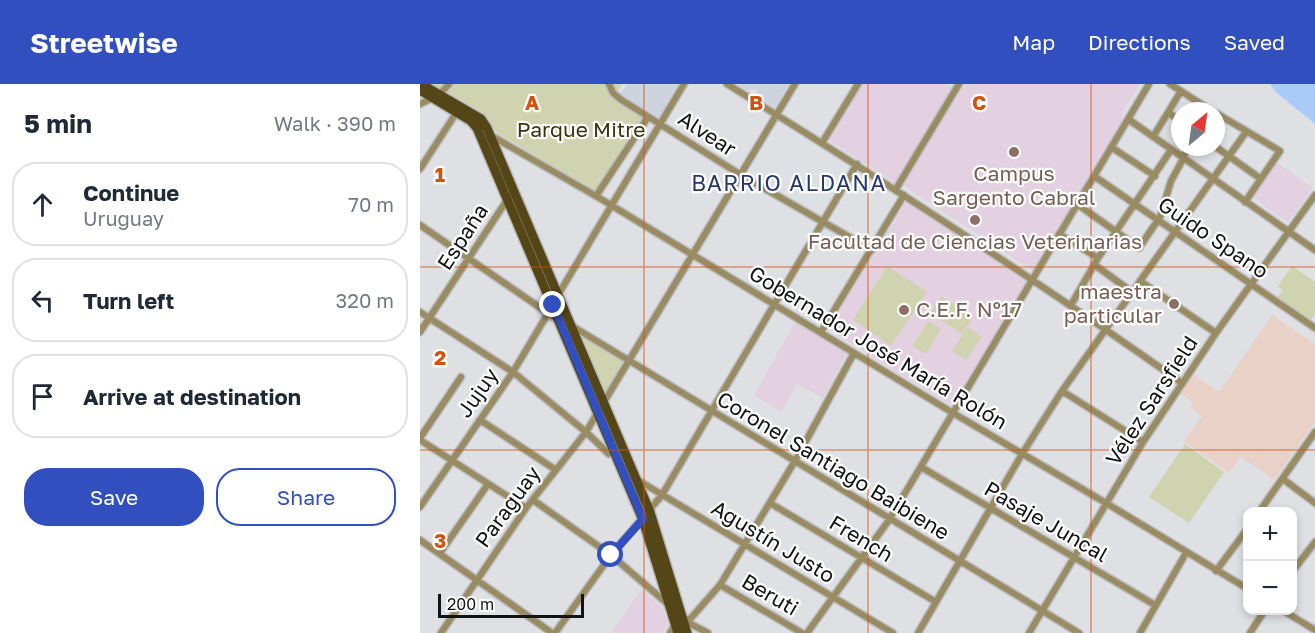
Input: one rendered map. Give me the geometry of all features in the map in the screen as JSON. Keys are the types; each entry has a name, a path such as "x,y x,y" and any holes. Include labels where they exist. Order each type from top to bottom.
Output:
{"main road":[{"path":"421,84 459,110 482,120 490,135 571,326 601,407 646,516 677,628"},
{"path":"420,90 436,96"},
{"path":"459,110 477,128 551,309 560,322 601,407 610,418 636,478 669,606 677,628 687,633"}],"street":[{"path":"420,104 436,96 449,84"},
{"name":"Alvear","path":"609,84 613,93 620,99 648,117 741,175 872,250"},
{"name":"Jujuy","path":"420,507 450,460 513,372 684,84"},
{"path":"727,84 857,164 1032,278 1182,383"},
{"name":"Paraguay","path":"441,633 526,508 586,432 795,84"},
{"path":"822,143 858,84"},
{"path":"896,189 959,84"},
{"path":"807,633 890,520 1149,84"},
{"path":"1170,84 1198,102"},
{"path":"1153,137 1181,91"},
{"path":"420,169 459,110"},
{"path":"596,196 648,117"},
{"path":"1071,304 1096,262 1171,150 1128,119"},
{"path":"1225,119 1280,151 1245,202"},
{"path":"918,633 1022,454 1062,391 1246,132"},
{"name":"Gobernador José María Rolón","path":"490,135 596,196 1243,587"},
{"path":"1112,147 1155,176"},
{"path":"1225,153 1261,179"},
{"path":"1180,156 1315,250"},
{"path":"1077,204 1139,248 1158,221 1171,181 1183,158"},
{"path":"420,540 554,633 611,555 662,495 857,164"},
{"name":"Guido Spano","path":"1094,176 1315,328"},
{"name":"España","path":"420,332 513,190"},
{"path":"821,332 904,195"},
{"name":"Vélez Sarsfield","path":"1029,633 1143,442 1216,333 1315,195"},
{"path":"420,225 468,260 551,309"},
{"path":"1059,234 1132,292"},
{"path":"1140,281 1216,333"},
{"path":"420,312 513,372 609,454"},
{"name":"Coronel Santiago Baibiene","path":"560,322 631,360 712,412 1079,633"},
{"path":"677,628 691,618 720,585 746,545 854,353"},
{"path":"461,377 420,439 526,508"},
{"path":"1062,391 1143,442"},
{"path":"480,420 556,470"},
{"path":"1263,507 1315,432"},
{"name":"Pasaje Juncal","path":"921,466 1155,605"},
{"name":"Agustín Justo","path":"636,478 893,633"},
{"path":"1283,479 1315,503"},
{"path":"440,554 488,484"},
{"path":"533,500 611,555 669,606"},
{"name":"French","path":"770,503 936,602"},
{"path":"1216,571 1243,535"},
{"path":"1297,567 1315,542"},
{"path":"1140,633 1186,553"},
{"name":"Beruti","path":"720,585 802,633"},
{"path":"1250,633 1262,615"},
{"path":"1290,615 1315,630"},
{"path":"677,628 708,633"}],"shaded area":[{"path":"627,84 678,84 659,118 620,94"},
{"path":"736,84 789,84 775,108 757,97 757,91 753,89 748,91"},
{"name":"Campus Sargento Cabral","path":"861,84 946,84 953,88 896,183 828,140"},
{"name":"Campus Sargento Cabral","path":"965,84 1140,84 1121,115 1125,119 1033,271 903,185"},
{"path":"1276,162 1313,188 1288,222 1252,197"},
{"name":"C.E.F. Nº17","path":"905,204 909,204 1025,280 1026,284 953,403 949,404 832,332 830,326"},
{"path":"1272,315 1315,344 1315,422 1274,480 1241,457 1229,473 1184,441 1202,416 1190,408 1193,402 1180,393 1194,375 1219,392"},
{"path":"795,322 847,353 823,398 797,384 781,412 754,395"},
{"path":"641,590 662,607 668,624 662,633 611,633"}],"green space":[{"name":"Parque Mitre","path":"428,84 622,84 614,98 645,118 596,191 497,133 483,113"},
{"path":"887,266 927,292 891,346 853,320"},
{"path":"1292,266 1315,282 1315,314 1310,321 1277,299 1282,290 1278,286"},
{"path":"941,296 973,317 962,334 930,313"},
{"path":"928,321 941,329 926,354 912,346"},
{"path":"968,327 982,337 966,360 952,351"},
{"path":"581,333 626,360 605,396"},
{"path":"1185,444 1224,472 1189,523 1149,497"}],"water":[{"path":"1270,84 1315,84 1315,124 1277,93"}],"place":[{"name":"Campus Sargento Cabral","path":"1014,152"},
{"name":"Facultad de Ciencias Veterinarias","path":"975,220"},
{"name":"maestra particular","path":"1174,304"},
{"name":"C.E.F. Nº17","path":"904,310"}],"district":[{"name":"BARRIO ALDANA","path":"789,183"}],"route":[{"path":"553,305 643,519 611,555"}]}
